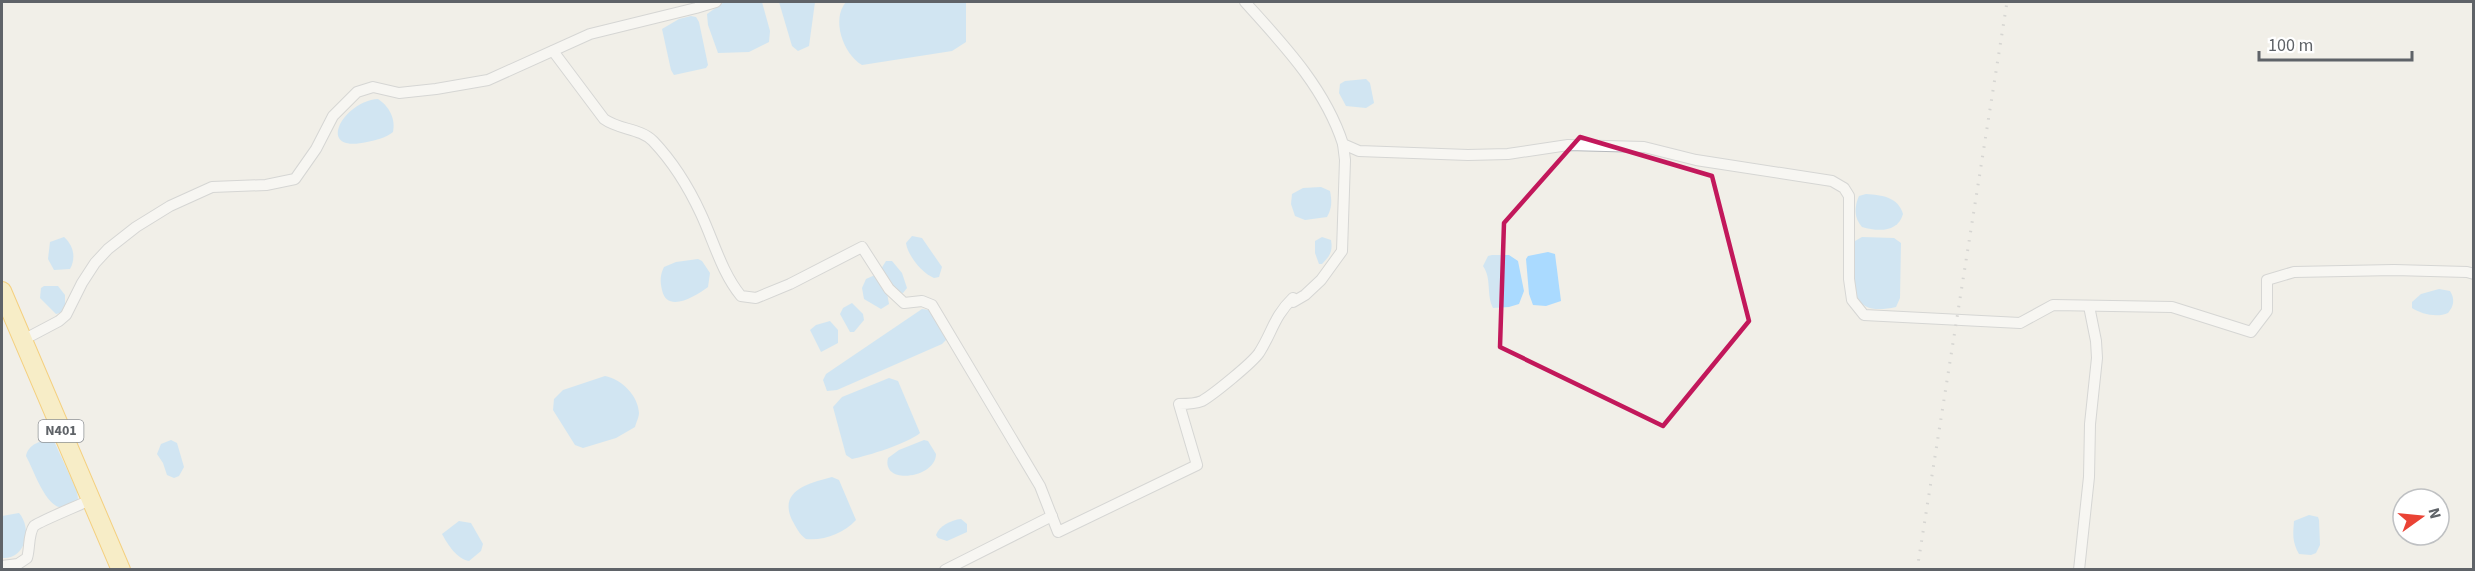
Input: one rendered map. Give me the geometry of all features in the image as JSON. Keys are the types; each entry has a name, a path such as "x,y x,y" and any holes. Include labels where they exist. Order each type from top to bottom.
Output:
{"highway":[{"name":"N401","path":"2,291 121,570"}],"street":[{"path":"23,340 66,315 95,263 108,249 136,227 171,206 212,187 266,186 295,179 316,149 333,116 357,92 373,87 399,93 488,80 590,34 696,9 716,2"},
{"path":"553,51 604,119 614,126 627,128 651,139 670,161 701,214 731,283 741,296 756,298 790,284 861,247 889,289 904,303 932,304 1040,486 1058,532 1197,465 1179,404 1190,405 1201,401 1250,363 1258,354 1282,309 1293,298 1293,302 1305,295 1321,280 1342,251 1346,160 1337,128 1312,83 1293,56 1245,2"},
{"path":"1343,144 1359,151 1468,155 1508,153 1568,145 1644,147 1696,160 1832,181 1844,188 1849,196 1849,279 1852,300 1864,315 2020,323 2053,305 2172,307 2251,332 2267,311 2267,280 2294,272 2394,270 2474,274"},
{"path":"2079,570 2089,477 2090,424 2097,358 2089,306"},
{"path":"2,566 18,564 27,558 34,526 90,500"},
{"path":"945,570 1052,516"}],"highlighted area":[{"path":"1580,137 1712,176 1749,321 1663,426 1500,347 1504,223"}],"water":[{"path":"724,2 762,2 770,31 769,42 749,52 718,53 708,25 707,14"},
{"path":"779,2 815,2 809,46 798,51 792,46"},
{"path":"846,2 966,2 966,42 952,51 862,65 849,53 841,36 840,17"},
{"path":"696,17 699,22 708,65 706,68 674,75 662,29 679,19"},
{"path":"1366,79 1370,83 1374,103 1366,108 1346,106 1339,93 1340,84 1345,81"},
{"path":"378,99 391,113 393,132 367,142 351,144 341,141 338,134 345,117 365,102"},
{"path":"1321,187 1330,191 1331,204 1327,217 1305,220 1295,216 1291,204 1292,194 1303,188"},
{"path":"1866,194 1893,200 1901,208 1903,214 1901,220 1887,229 1875,230 1862,227 1857,220 1856,204 1859,196"},
{"path":"912,236 922,238 942,267 939,277 929,276 913,258 906,243"},
{"path":"64,237 72,248 72,265 70,269 54,270 48,259 50,242"},
{"path":"1322,237 1331,240 1332,247 1327,258 1319,264 1315,253 1315,241"},
{"path":"1862,237 1894,238 1901,243 1900,298 1896,307 1879,309 1867,307 1859,301 1853,281 1853,268 1855,241"},
{"path":"1548,252 1555,254 1561,301 1546,306 1533,305 1529,294 1526,259 1528,256"},
{"path":"1509,255 1518,261 1524,291 1519,304 1493,308 1483,266 1488,256"},
{"path":"698,259 710,273 708,287 682,301 670,301 665,297 661,287 664,267 676,262"},
{"path":"886,261 892,261 902,273 907,288 903,293 894,291 881,269"},
{"path":"875,275 887,293 889,304 881,309 864,299 862,288 866,279"},
{"path":"58,286 65,295 65,308 60,313 56,314 40,298 41,288"},
{"path":"2439,289 2450,291 2452,294 2452,308 2448,313 2429,315 2412,308 2412,302 2421,294"},
{"path":"852,303 863,314 864,320 854,332 850,332 840,314 843,308"},
{"path":"922,309 929,310 947,339 942,344 837,390 827,391 823,380 826,374"},
{"path":"830,321 838,330 838,343 821,352 810,330 816,325"},
{"path":"605,376 623,384 632,394 638,406 638,418 635,427 616,438 583,448 575,445 553,410 554,399 563,390"},
{"path":"889,378 898,381 920,433 898,445 852,459 846,455 833,407 842,397"},
{"path":"53,439 77,491 78,499 69,507 60,507 46,496 26,456 33,445"},
{"path":"171,440 177,443 184,467 179,476 174,478 167,475 157,454 161,444"},
{"path":"924,440 928,441 936,454 934,462 928,469 909,476 893,473 888,467 888,458 899,450"},
{"path":"832,477 839,480 856,520 846,529 833,535 820,539 806,539 792,520 789,501 798,490 806,485"},
{"path":"19,513 25,527 24,542 16,554 2,558 2,516"},
{"path":"2309,515 2318,517 2320,545 2316,553 2299,554 2294,542 2294,521"},
{"path":"961,519 967,524 967,532 947,541 938,538 936,535 943,526"},
{"path":"459,521 471,523 483,544 481,551 469,561 450,547 442,534"}],"railway":[{"path":"1917,570 2007,2"}]}
